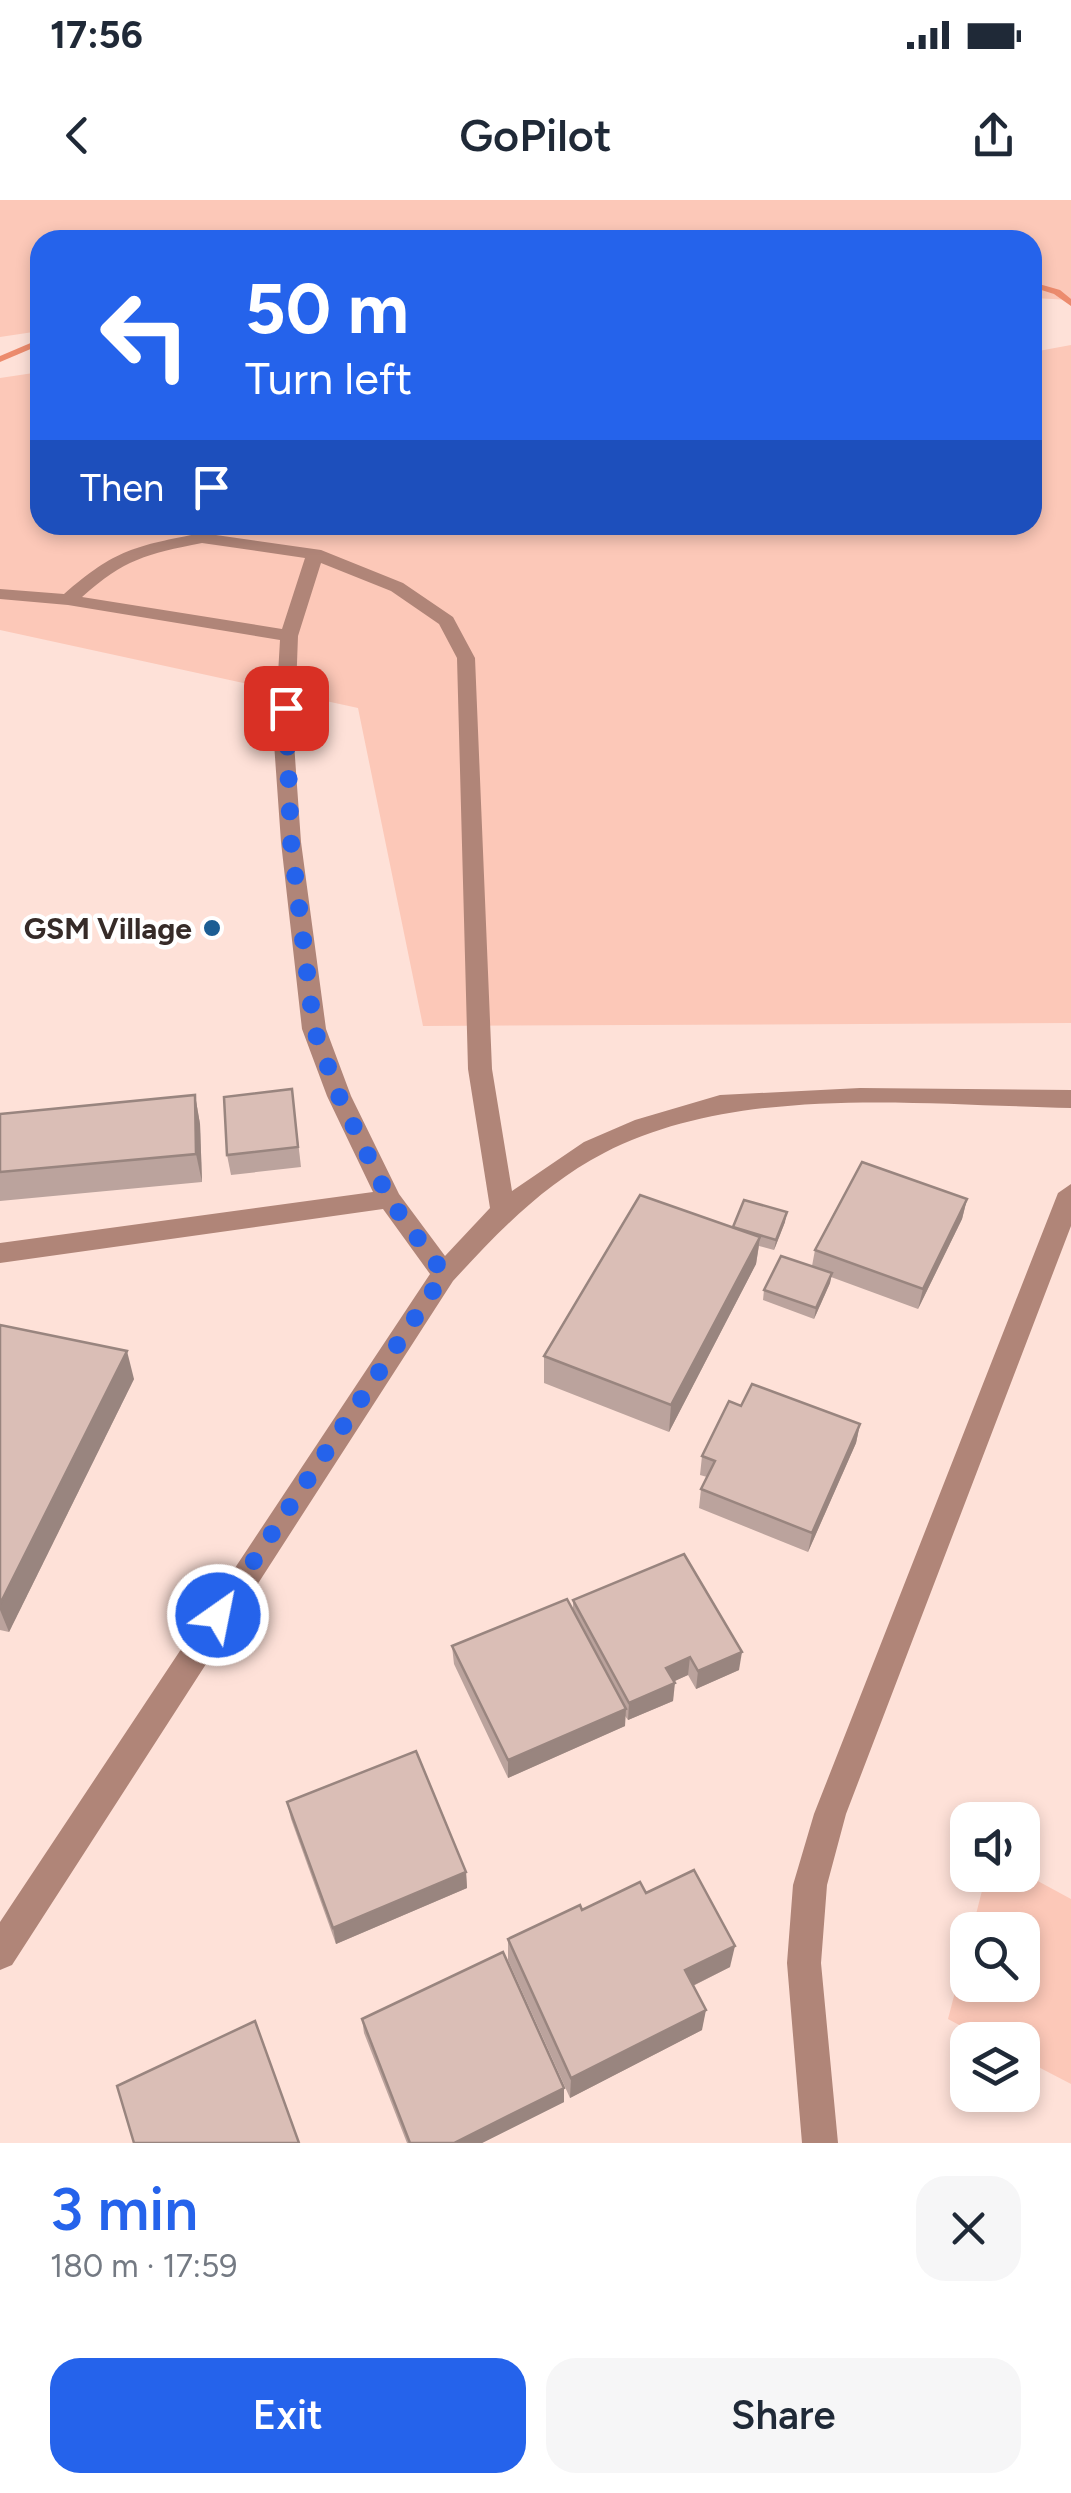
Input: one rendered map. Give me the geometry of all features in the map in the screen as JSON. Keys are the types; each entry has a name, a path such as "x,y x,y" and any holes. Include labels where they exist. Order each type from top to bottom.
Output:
{"street":[{"path":"68,600 108,564 146,549 202,538 315,554 397,586 447,621 466,658 480,1070 504,1210"},
{"path":"315,554 289,636 284,744 314,1029 339,1096 389,1199 444,1274"},
{"path":"0,594 68,600 289,636"},
{"path":"0,1954 444,1274 504,1210 594,1148 644,1126 720,1104 860,1096 1071,1100"},
{"path":"820,2143 804,1963 810,1884 830,1814 1071,1193"},
{"path":"0,1253 389,1199"}],"shaded area":[{"path":"0,200 1071,200 1071,300 1042,298 1042,230 30,230 30,332 0,337"},
{"path":"1071,345 1071,1023 423,1026 358,708 0,630 0,378 30,374 30,535 1042,535 1042,350"},
{"path":"1040,1882 1071,1899 1071,2084 1040,2068 1040,2022 948,2019 952,2002 1040,2002 1040,1912 977,1912 982,1892 1040,1892"}],"building":[{"path":"292,1089 298,1147 227,1155 224,1097"},
{"path":"195,1095 196,1154 0,1172 0,1114"},
{"path":"862,1162 967,1199 923,1289 815,1250"},
{"path":"640,1195 760,1237 671,1405 544,1356"},
{"path":"744,1200 787,1212 776,1240 733,1227"},
{"path":"781,1256 832,1273 816,1308 764,1290"},
{"path":"0,1325 127,1351 0,1604"},
{"path":"752,1384 860,1424 812,1533 701,1489 715,1461 702,1456 729,1401 741,1406"},
{"path":"684,1554 742,1652 698,1671 690,1657 666,1668 675,1683 629,1703 573,1600"},
{"path":"567,1599 626,1709 508,1760 452,1646"},
{"path":"416,1751 466,1872 333,1928 287,1802"},
{"path":"694,1870 735,1946 685,1970 706,2010 571,2078 508,1939 640,1882 646,1893"},
{"path":"503,1952 564,2088 454,2143 410,2143 362,2019"},
{"path":"255,2021 299,2143 134,2143 117,2086"}],"waterway":[{"path":"1042,287 1071,303"},
{"path":"0,359 30,346"}],"place":[{"name":"GSM Village","path":"212,928"}],"route":[{"path":"218,1615 444,1274 389,1199 339,1096 314,1029 291,842 284,744 286,708"}]}
